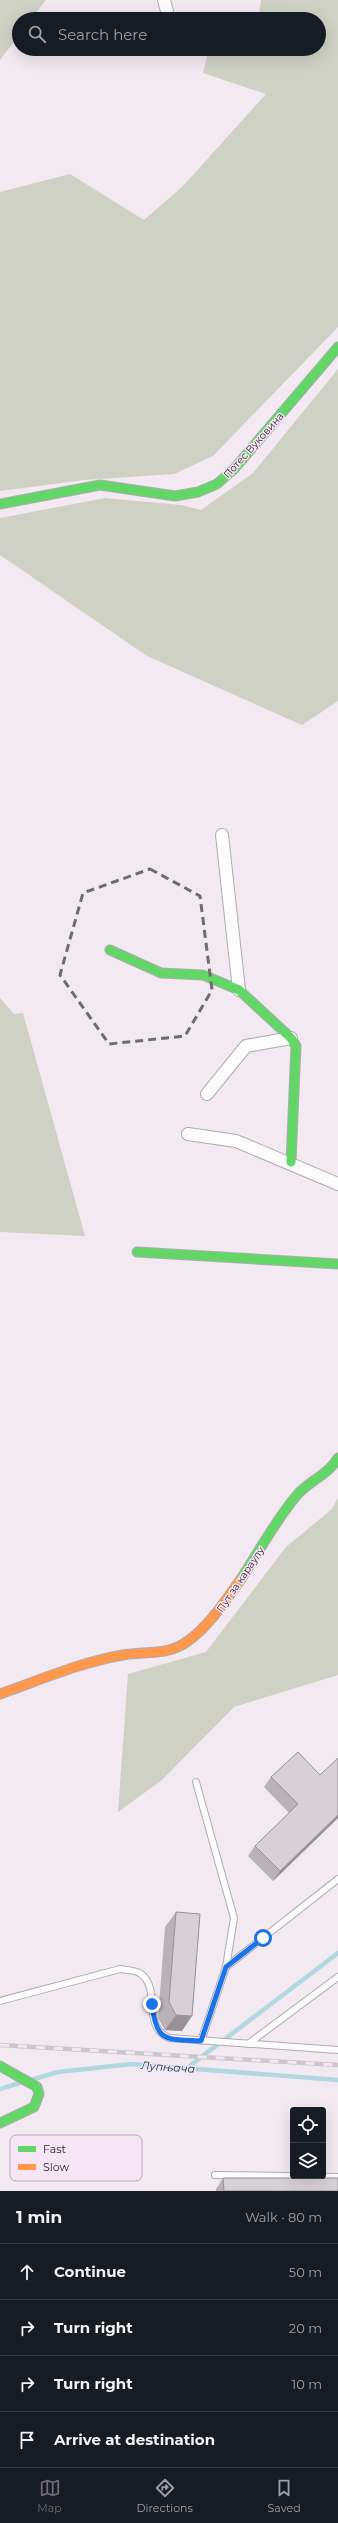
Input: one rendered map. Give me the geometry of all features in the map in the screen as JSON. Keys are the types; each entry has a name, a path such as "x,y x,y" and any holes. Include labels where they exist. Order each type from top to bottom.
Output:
{"street":[{"path":"164,0 167,12"},
{"name":"Потес Вуковина","path":"0,504 100,485 175,496 198,492 217,484 234,469 338,347"},
{"path":"222,835 239,990"},
{"path":"110,950 161,973 203,975 239,990 291,1038 296,1046 291,1162"},
{"path":"207,1094 246,1046 291,1038"},
{"path":"188,1134 236,1141 291,1162 338,1184"},
{"path":"137,1252 338,1264"},
{"name":"Пут за караулу","path":"0,1694 69,1670 123,1655 162,1652 187,1642 217,1613 229,1597 259,1552 276,1520 299,1493 335,1463 338,1458"},
{"path":"0,2066 37,2087 39,2094 34,2107 0,2123"}],"lane":[{"path":"196,1782 234,1918 226,1967 204,2041"},
{"path":"226,1967 338,1879"},
{"path":"0,2001 120,1969 140,1973 145,1978 150,1991 153,2018 160,2034 176,2040 338,2050"},
{"path":"248,2044 338,1977"},
{"path":"215,2175 290,2176"},
{"path":"326,2177 338,2177"}],"highlighted area":[{"path":"150,869 200,896 212,990 185,1036 109,1044 60,975 83,893"}],"shaded area":[{"path":"0,0 46,0 37,12 12,12 12,44 0,60"},
{"path":"261,0 338,0 338,327 213,456 174,474 84,480 0,491 0,192 70,174 144,220 183,186 266,94 203,73 207,56 326,56 326,12 259,12"},
{"path":"338,369 338,701 302,725 147,656 0,555 0,518 105,498 181,505 201,510 253,473"},
{"path":"0,998 14,1014 23,1013 85,1236 0,1232"},
{"path":"338,1498 338,1675 234,1707 162,1780 118,1812 128,1674 206,1652 286,1547 332,1509"}],"building":[{"path":"298,1752 320,1775 338,1758 338,1815 280,1871 255,1846 298,1804 271,1777"},
{"path":"176,1912 200,1914 192,2016 176,2015 169,2002"},
{"path":"223,2178 338,2178 338,2191 224,2191"}],"waterway":[{"path":"187,2068 338,1953"},
{"name":"Лупњача","path":"34,2079 58,2072 132,2064 338,2080"},
{"name":"Лупњача","path":"0,2089 19,2083"}],"railway":[{"path":"0,2045 338,2065"}],"traffic: fast":[{"path":"0,504 100,485 175,496 198,492 217,484 234,469 338,347"},
{"path":"110,950 161,973 203,975 239,990 291,1038 296,1046 291,1162"},
{"path":"137,1252 338,1264"},
{"path":"241,1579 275,1525 297,1495 329,1469 338,1458"},
{"path":"0,2066 37,2087 39,2094 34,2107 0,2123"}],"traffic: slow":[{"path":"0,1694 92,1662 123,1655 164,1651 180,1646 203,1628 241,1579"}],"route":[{"path":"152,2004 153,2018 156,2029 160,2034 176,2040 201,2041 226,1967 263,1938"}]}
